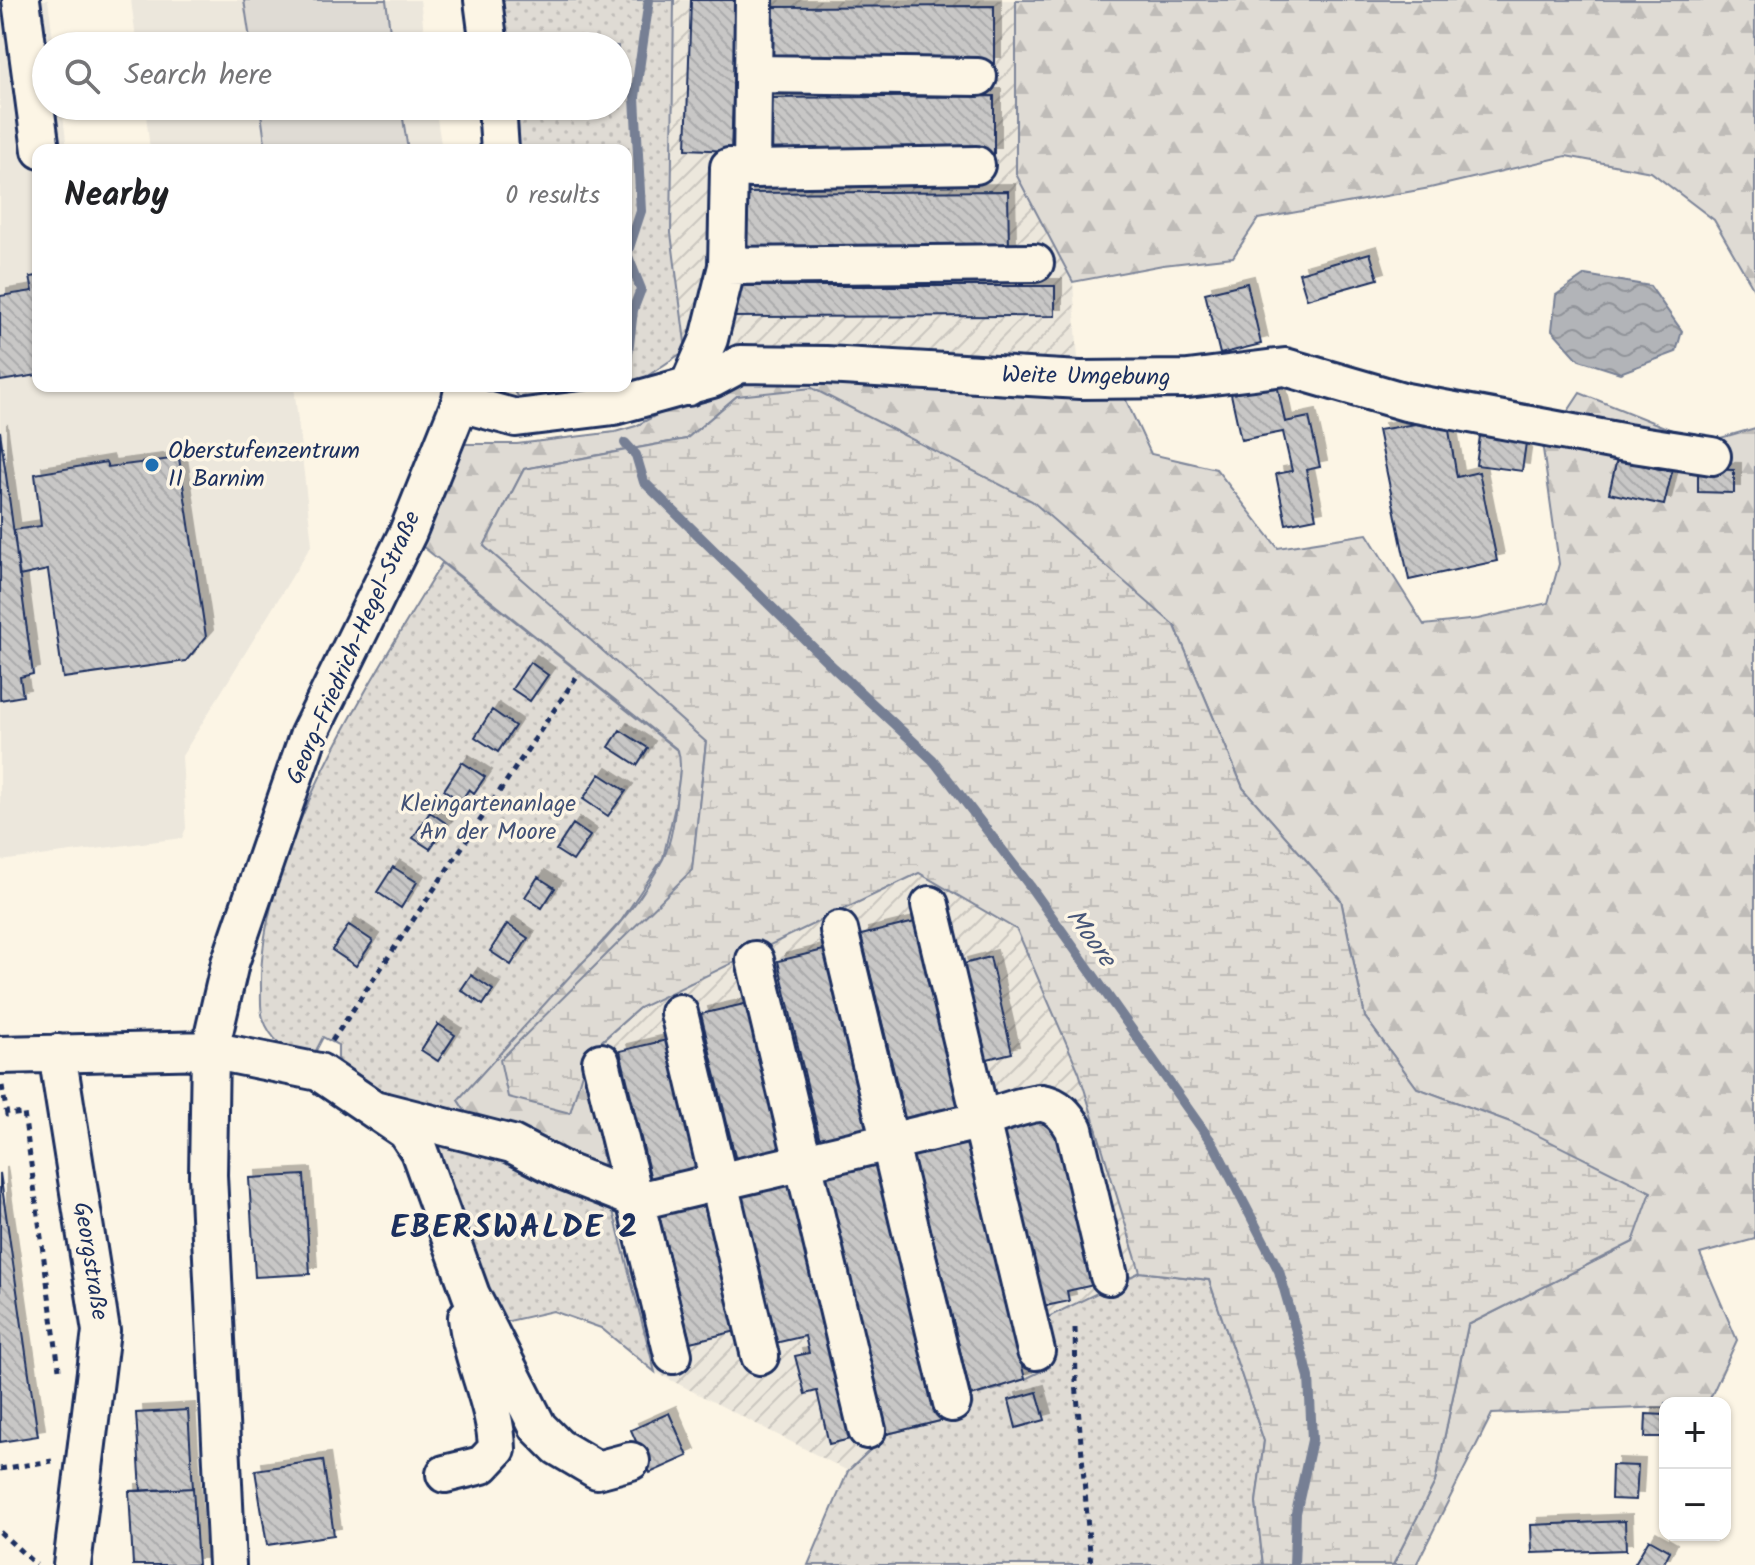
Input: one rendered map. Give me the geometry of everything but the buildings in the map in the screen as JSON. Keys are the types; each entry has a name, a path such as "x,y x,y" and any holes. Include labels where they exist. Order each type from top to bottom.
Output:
{"street":[{"path":"483,0 487,32"},
{"path":"752,169 754,0"},
{"path":"16,24 32,105"},
{"path":"753,74 978,77"},
{"path":"35,120 40,144"},
{"path":"498,120 500,144"},
{"path":"688,387 709,339 727,266 729,167 976,165"},
{"path":"727,266 1035,263"},
{"name":"Weite Umgebung","path":"462,394 516,418 614,406 688,387 740,364 826,365 1080,380 1188,379 1285,367 1406,402 1712,456"},
{"name":"Georg-Friedrich-Hegel-Straße","path":"210,1050 230,963 308,736 408,532 462,394"},
{"path":"930,905 1036,1351"},
{"path":"839,930 952,1403"},
{"path":"755,960 867,1430"},
{"path":"679,1013 760,1356"},
{"path":"210,1050 208,1175 227,1565"},
{"path":"0,1055 210,1050 319,1072 406,1131 419,1151 468,1287 538,1427 558,1447 597,1470 631,1461"},
{"name":"Georgstraße","path":"57,1053 101,1331 72,1565"},
{"path":"601,1062 673,1355"},
{"path":"374,1109 512,1144 566,1172 635,1199 651,1198 981,1120 1040,1103 1056,1108 1067,1116 1074,1129 1109,1276"},
{"path":"445,1474 482,1465 497,1449 496,1424 480,1381 467,1320 468,1287"}],"path":[{"path":"319,1072 331,1043 579,673"},
{"path":"0,1078 7,1115 24,1113 61,1379"},
{"path":"1075,1328 1076,1382 1091,1565"},
{"path":"0,1469 84,1456"},
{"path":"0,1532 36,1565"}],"shaded area":[{"name":"Oberstufenzentrum II Barnim","path":"0,0 48,0 52,32 32,32 32,120 64,120 66,144 32,144 32,392 295,392 312,544 182,756 186,828 182,838 0,861"},
{"path":"131,0 420,0 424,32 135,32"},
{"path":"674,0 1016,0 1016,174 1073,282 1078,360 686,350 671,233"},
{"path":"147,120 437,120 441,144 149,144"},
{"path":"919,873 1017,930 1079,1072 1140,1272 1044,1319 1050,1367 1025,1379 1002,1385 1003,1388 971,1396 944,1420 887,1434 848,1471 655,1372 607,1188 588,1053 639,1008"}],"green space":[{"path":"244,0 386,0 390,32 249,32"},
{"path":"498,0 674,0 671,233 686,350 640,381 632,383 632,144 515,144 513,120 632,120 632,32 501,32"},
{"path":"1016,0 1755,0 1755,291 1714,220 1651,172 1566,156 1430,188 1258,219 1233,257 1163,265 1073,282 1016,174"},
{"path":"262,120 403,120 407,144 265,144"},
{"path":"822,375 1125,398 1151,454 1216,469 1278,548 1367,534 1424,625 1478,619 1548,603 1559,564 1543,449 1580,393 1672,430 1717,439 1755,428 1755,1239 1700,1254 1737,1340 1711,1397 1659,1397 1659,1407 1492,1414 1416,1565 1393,1565 1435,1482 1468,1325 1633,1242 1513,1123 1417,1088 1365,1017 1341,900 1243,788 1175,626 737,396 686,439 524,469 484,546 706,741 692,870 639,1008 588,1054 607,1188 467,1114 458,1100 615,929 655,874 671,835 680,766 678,750 422,546 463,444 517,444 615,432 636,426 714,384"},
{"path":"812,388 1032,501 1175,626 1243,788 1341,900 1365,1017 1417,1088 1513,1123 1651,1192 1633,1242 1468,1325 1435,1482 1393,1565 1263,1565 1256,1502 1264,1441 1209,1280 1140,1272 1079,1072 1017,930 919,873 639,1008 588,1053 570,1113 508,1097 500,1060 692,870 706,742 484,546 524,469 686,439 737,396"},
{"path":"515,392 574,392 520,399"},
{"name":"Kleingartenanlage An der Moore","path":"442,563 678,751 681,760 677,798 663,858 621,921 458,1100 467,1114 448,1122 347,1078 338,1058 338,1045 323,1037 309,1064 294,1055 271,1034 263,1018 261,1003 265,935 278,880 299,824 354,712"},
{"path":"420,1122 607,1188 655,1372 601,1328 553,1311 496,1324"},
{"path":"1140,1272 1209,1280 1264,1441 1256,1502 1263,1565 808,1565 848,1471 887,1434 944,1420 971,1396 1002,1388 1002,1385 1025,1379 1050,1367 1044,1319"}],"water":[{"path":"1585,275 1650,286 1682,331 1676,352 1620,373 1579,360 1552,330 1556,295"}],"waterway":[{"name":"Moore","path":"632,239 641,211 635,97 649,0"},
{"name":"Moore","path":"632,266 641,289 632,319"},
{"name":"Moore","path":"625,443 636,455 644,482 933,760 1030,886 1215,1147 1279,1271 1309,1377 1312,1440 1296,1513 1294,1565"}],"place":[{"name":"Oberstufenzentrum II Barnim","path":"152,465"}],"district":[{"name":"EBERSWALDE 2","path":"515,1228"}]}
